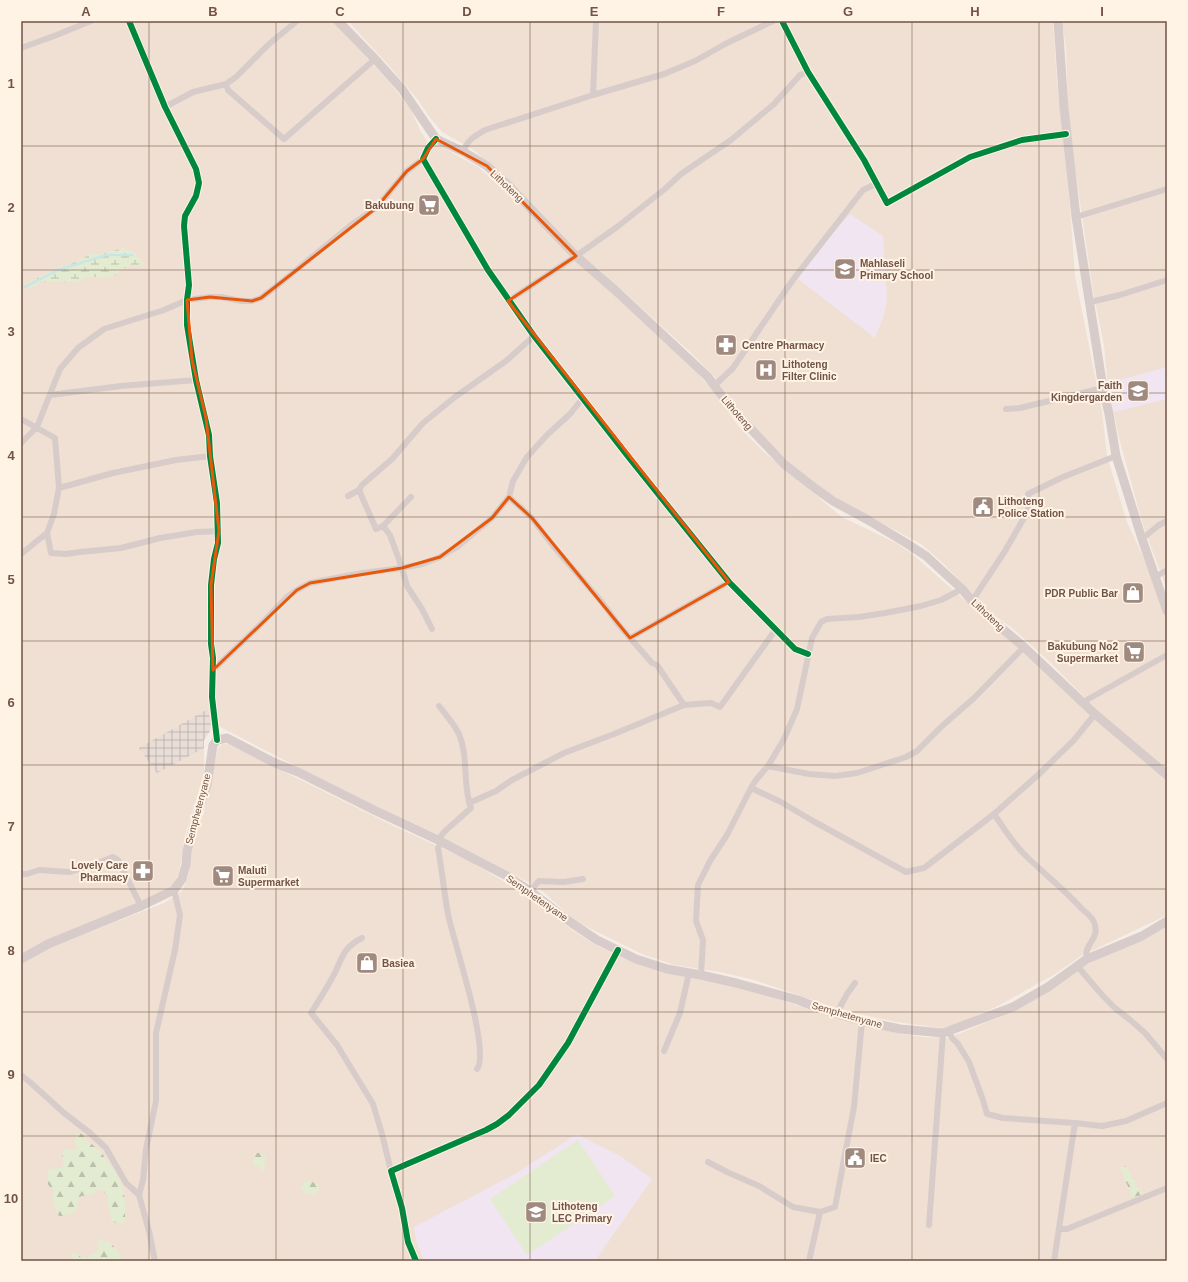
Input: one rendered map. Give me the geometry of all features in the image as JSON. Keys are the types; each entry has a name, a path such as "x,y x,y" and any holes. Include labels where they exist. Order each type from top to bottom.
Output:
{"main road":[{"path":"338,21 402,89 436,139"},
{"path":"1058,21 1066,134 1076,217 1103,388 1110,414 1116,456 1142,539 1167,611"},
{"name":"Lithoteng","path":"436,139 464,152 486,166 507,184 576,256 696,364 708,377 730,407 784,464 816,490 926,556 962,589 992,620 1024,647 1095,714 1167,775"},
{"name":"Semphetenyane","path":"174,890 182,879 186,865 189,844 207,785 213,745 217,740 226,738 275,763 298,772 440,841 507,876 597,940 636,959 667,969 701,975 798,1000 821,1009 862,1021 915,1031 946,1033 1013,1007 1048,987 1087,959 1142,936 1167,921"},
{"path":"21,959 48,944 141,906 174,890"}],"street":[{"path":"21,48 91,21"},
{"path":"129,21 165,107 196,169 199,183 196,196 185,216 184,226 190,285 187,300 188,325 196,380 209,435 210,456 217,503 218,543 210,585 211,644 213,658 212,697 217,740"},
{"path":"165,107 193,92 226,84 236,77 269,44 297,21"},
{"path":"593,95 596,21"},
{"path":"464,152 465,145 470,138 485,130 664,74 696,61 727,43 773,21"},
{"path":"782,21 808,72 864,160 887,203 970,157 1022,140 1066,134"},
{"path":"226,84 228,90 284,139 375,59"},
{"path":"508,300 576,256 617,227 666,188 681,174 731,140 774,104 800,75 808,72"},
{"path":"21,443 37,428 60,369 78,348 104,329 164,310 187,300 221,297 241,301 252,301 260,298 351,225 376,208 407,171 423,159 428,148 436,139"},
{"path":"423,159 488,270 534,336 582,399 729,582 795,649 808,654"},
{"path":"714,386 733,368 792,281 863,190 876,184"},
{"path":"1076,217 1167,189"},
{"path":"1090,302 1125,294 1167,280"},
{"path":"348,496 359,490 362,485 392,460 423,423 455,397 506,361 534,336"},
{"path":"50,395 121,386 196,380"},
{"path":"1006,409 1020,408 1103,388"},
{"path":"213,670 287,598 297,590 310,583 422,564 440,558 458,547 492,518 509,497 513,481 527,458 547,435 570,414 582,399"},
{"path":"21,419 55,438 59,488 54,514 47,533 21,554"},
{"path":"59,488 113,473 176,460 210,456"},
{"path":"972,601 1005,551 1028,511 1028,494 1063,477 1116,456"},
{"path":"359,490 376,529 383,526 411,497"},
{"path":"509,497 532,518 553,546 601,601 630,638 652,663 657,665 684,705"},
{"path":"1142,539 1159,525 1167,521"},
{"path":"383,526 390,535 407,586 422,609 432,629"},
{"path":"47,533 51,553 66,554 121,548 160,538 197,532 218,531"},
{"path":"1155,577 1167,570"},
{"path":"630,638 729,582"},
{"path":"701,975 703,940 696,921 698,885 710,861 727,835 751,788 768,766 784,739 797,709 812,638 821,622 827,619 859,617 921,606 941,600 962,589"},
{"path":"469,803 496,791 512,780 564,753 684,705 711,702 720,707 776,629"},
{"path":"768,766 809,774 835,776 857,773 906,757 917,751 942,726 973,699 1024,647"},
{"path":"1083,702 1167,655"},
{"path":"439,706 458,733 462,743 467,795 471,808 444,832 438,848 448,915 475,1017 481,1060 480,1065 477,1068"},
{"path":"751,788 781,802 906,872 924,868 994,814 1038,775 1074,740 1095,714"},
{"path":"994,814 1023,853 1076,901 1094,920 1097,929 1093,940 1087,947 1085,953 1087,959"},
{"path":"21,874 27,874 39,870 69,872 113,857 118,860 141,906"},
{"path":"530,891 539,881 564,882 583,880"},
{"path":"155,1261 149,1231 139,1195 143,1180 146,1148 156,1101 156,1034 175,950 180,915 174,890"},
{"path":"362,938 352,943 340,959 332,979 311,1013 338,1045 373,1104 402,1208 408,1242 416,1261"},
{"path":"391,1171 497,1124 509,1115 540,1085 568,1044 618,950"},
{"path":"1078,966 1103,996 1145,1033 1167,1059"},
{"path":"664,1051 680,1014 689,973"},
{"path":"837,1014 846,994 855,983"},
{"path":"708,1162 726,1172 759,1186 792,1207 820,1212 835,1207 854,1107 862,1021"},
{"path":"946,1033 958,1044 969,1062 987,1114 1003,1118 1102,1126 1126,1121 1167,1103"},
{"path":"929,1225 946,1033"},
{"path":"21,1075 106,1148 126,1183 139,1195"},
{"path":"1054,1261 1075,1123"},
{"path":"1060,1229 1067,1229 1167,1188"},
{"path":"809,1261 820,1212"}],"highlighted area":[{"path":"436,139 487,166 576,256 508,301 729,582 630,638 532,518 509,497 492,518 440,557 402,568 310,583 297,590 213,670 211,585 219,531 206,418 192,360 187,300 210,297 252,301 261,298 376,208 407,171 423,159"}],"shaded area":[{"path":"21,21 333,21 391,84 411,110 428,143 442,147 478,167 504,189 690,365 709,386 740,428 764,452 842,517 896,543 911,553 1167,778 1167,915 1081,956 1055,974 1000,1005 968,1020 942,1028 896,1022 830,1006 754,980 720,972 674,965 642,954 577,922 541,890 528,882 434,833 408,822 280,758 217,724 211,725 210,731 204,740 204,774 185,835 179,873 173,885 159,894 39,944 21,954"},
{"path":"348,21 1053,21 1075,276 1102,411 1107,456 1127,522 1152,576 1167,620 1167,772 1091,704 1053,665 1012,628 986,609 944,564 921,544 854,508 819,487 784,459 733,405 714,376 689,351 600,270 568,245 475,151 442,132 418,100"},
{"path":"1062,21 1167,21 1167,590 1139,511 1118,434 1107,378 1104,345 1094,297 1074,162 1068,104 1066,48"},
{"name":"Mahlaseli Primary School","path":"850,214 883,236 887,300 884,315 875,338 798,279 810,259"},
{"name":"Faith Kingdergarden","path":"1167,367 1167,399 1114,412 1108,383"},
{"path":"208,709 211,725 210,731 204,740 204,748 157,773 139,748"},
{"path":"222,744 228,744 394,826 466,859 539,902 572,930 594,944 625,959 663,972 734,985 818,1012 878,1029 902,1034 947,1038 961,1033 1011,1012 1092,962 1146,938 1167,926 1167,1261 21,1261 21,963 31,956 54,946 164,903 182,891 189,874 191,849 195,832 204,813 218,748"},
{"name":"Lithoteng LEC Primary","path":"577,1134 622,1157 652,1179 595,1261 424,1261 416,1241 414,1227 513,1175"}],"green space":[{"path":"124,248 133,252 144,263 142,266 128,266 113,276 108,277 88,277 77,282 41,282 30,289 28,286 30,282 40,276 80,260 90,254 101,254"},
{"path":"77,1133 82,1134 101,1152 118,1176 125,1199 125,1220 122,1224 111,1220 107,1195 102,1190 97,1190 94,1194 81,1196 77,1202 77,1211 75,1212 68,1215 59,1216 56,1211 52,1197 54,1190 47,1181 48,1170 64,1168 62,1153 64,1150 74,1150 77,1148 75,1138"},
{"path":"578,1140 615,1196 527,1255 490,1199"},
{"path":"257,1153 261,1153 266,1158 263,1171 261,1172 259,1167 254,1165 252,1162"},
{"path":"1122,1166 1127,1167 1132,1179 1135,1181 1136,1186 1143,1192 1142,1195 1133,1197 1130,1196 1130,1190 1120,1168"},
{"path":"304,1182 318,1184 319,1190 313,1195 302,1192 301,1189"},
{"path":"98,1241 106,1241 115,1248 122,1261 73,1261 71,1259 71,1254 75,1253 81,1257 88,1258 97,1252"}],"waterway":[{"path":"21,289 58,270 106,255 132,255"}],"cycle path":[{"path":"129,21 165,107 196,169 199,183 196,196 185,216 184,226 189,285 187,300 187,325 196,380 209,435 210,456 217,503 218,543 214,559 211,585 211,644 213,658 212,697 217,740"},
{"path":"782,21 808,72 864,160 887,203 970,157 1022,140 1066,134"},
{"path":"436,139 428,148 423,159 488,270 534,336 729,582 795,649 808,654"},
{"path":"416,1261 408,1242 402,1208 391,1171 486,1130 509,1115 539,1085 568,1043 618,950"}],"place":[{"name":"Bakubung","path":"429,205"},
{"name":"Mahlaseli Primary School","path":"845,269"},
{"name":"Centre Pharmacy","path":"726,345"},
{"name":"Lithoteng Filter Clinic","path":"766,370"},
{"name":"Faith Kingdergarden","path":"1138,391"},
{"name":"Lithoteng Police Station","path":"983,507"},
{"name":"PDR Public Bar","path":"1133,593"},
{"name":"Bakubung No2 Supermarket","path":"1134,652"},
{"name":"Lovely Care Pharmacy","path":"143,871"},
{"name":"Maluti Supermarket","path":"223,876"},
{"name":"Basiea","path":"367,963"},
{"name":"IEC","path":"855,1158"},
{"name":"Lithoteng LEC Primary","path":"536,1212"}]}
